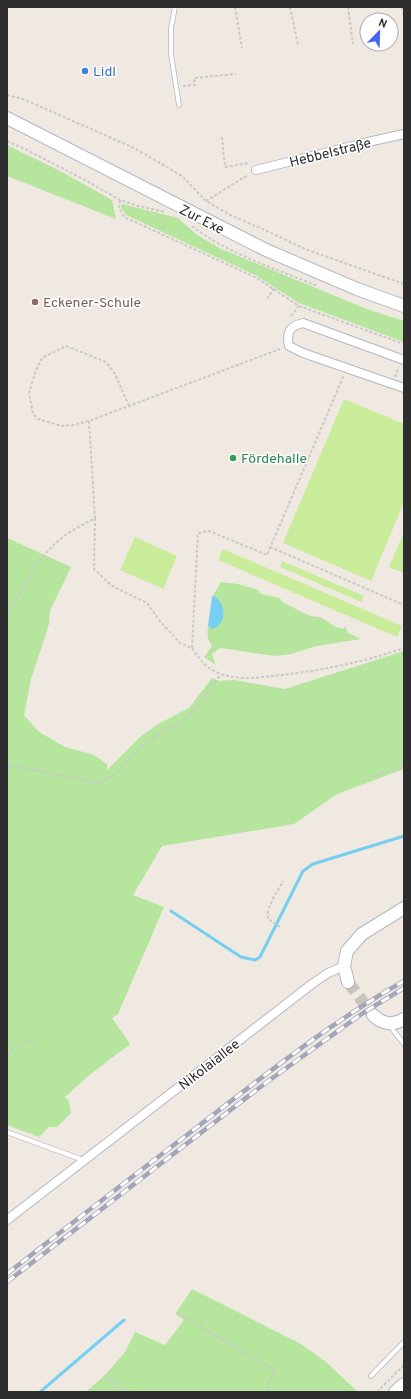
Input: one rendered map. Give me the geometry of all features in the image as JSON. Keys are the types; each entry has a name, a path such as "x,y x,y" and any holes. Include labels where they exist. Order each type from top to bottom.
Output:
{"main road":[{"name":"Zur Exe","path":"7,118 266,250 357,289 404,306"},
{"path":"348,982 344,966 347,951 362,934 404,908"},
{"path":"373,1015 379,1021 392,1024 404,1019"},
{"path":"395,1392 404,1384 399,1392"}],"street":[{"name":"Hebbelstraße","path":"256,170 404,134"},
{"path":"404,360 303,323 294,325 287,337 289,346 303,353 404,388"},
{"name":"Nikolaiallee","path":"7,1220 312,984 328,972 344,966"}],"lane":[{"path":"175,7 172,28 171,54 179,105"},
{"path":"392,1024 393,1030 404,1044"},
{"path":"7,1132 84,1160"},
{"path":"371,1376 404,1342"}],"path":[{"path":"235,7 242,48"},
{"path":"290,7 298,45"},
{"path":"348,7 353,44"},
{"path":"402,7 404,17"},
{"path":"176,87 195,85 194,78 236,74"},
{"path":"7,95 23,99 134,148 182,176 206,201 232,216 305,249 404,284"},
{"path":"206,201 256,170 249,163 224,166 222,137"},
{"path":"7,141 80,177 120,200 169,213"},
{"path":"120,200 119,208 124,217 258,278 299,306 404,344"},
{"path":"192,226 204,236 226,248 324,288"},
{"path":"267,299 274,288"},
{"path":"291,316 299,306"},
{"path":"129,406 115,374 106,362 66,346 42,358 35,373 29,393 33,414 38,419 62,426 73,426 89,421 129,406 289,346"},
{"path":"192,648 198,533 209,531 267,555 347,369"},
{"path":"89,421 95,518 94,569 112,586 147,603 159,620 180,643 192,648 202,663 221,674 256,678 316,671 379,657 404,648"},
{"path":"7,617 26,582 47,552 64,536 95,518"},
{"path":"270,547 404,605"},
{"path":"7,778 8,765 99,783 116,774 144,743 189,717 221,674"},
{"path":"372,777 404,766"},
{"path":"280,927 273,924 268,919 267,913 270,904 283,882"},
{"path":"7,1055 15,1047 36,1039"},
{"path":"178,1313 275,1371 269,1383 268,1392"},
{"path":"377,1392 404,1365"},
{"path":"106,1378 130,1392"}],"green space":[{"path":"7,145 64,173 112,200 116,219 7,176"},
{"path":"122,204 178,218 197,235 221,249 367,309 404,321 404,342 299,303 257,276 126,215 121,208"},
{"path":"344,399 404,424 404,502 371,581 283,543"},
{"path":"404,532 404,573 389,567"},
{"path":"135,537 177,556 163,589 120,570"},
{"path":"7,538 71,567 50,611 49,624 31,679 24,715 39,732 65,747 94,755 107,764 107,770 141,736 160,723 189,708 212,678 219,681 234,680 285,689 404,651 404,769 337,794 294,824 162,846 133,895 164,907 118,1014 112,1018 130,1044 87,1077 65,1097 69,1101 71,1113 57,1127 49,1127 39,1137 7,1125"},
{"path":"223,549 402,626 397,637 218,560"},
{"path":"282,561 364,596 361,602 280,567"},
{"path":"221,582 238,584 258,590 261,594 280,598 282,602 310,616 320,617 336,627 344,629 345,626 348,633 361,639 317,646 291,654 275,656 220,648 212,654 216,665 204,657 212,646 208,639 208,626 210,628 214,596 212,597"},
{"path":"192,1289 301,1344 326,1362 358,1392 86,1392 107,1373 125,1352 135,1332 165,1345 184,1320 175,1314"}],"water":[{"path":"214,596 221,604 224,613 221,622 212,629 208,626 212,597"}],"waterway":[{"path":"171,911 241,957 255,960 260,957 303,871 313,864 404,836"},
{"path":"40,1392 124,1320"}],"tunnel":[{"path":"348,982 373,1015"}],"railway":[{"path":"7,1274 286,1059 356,1010 404,981"},
{"path":"7,1282 267,1082 363,1013 404,988"}],"place":[{"name":"Lidl","path":"85,71"},
{"name":"Eckener-Schule","path":"35,302"},
{"name":"Fördehalle","path":"233,458"}]}
